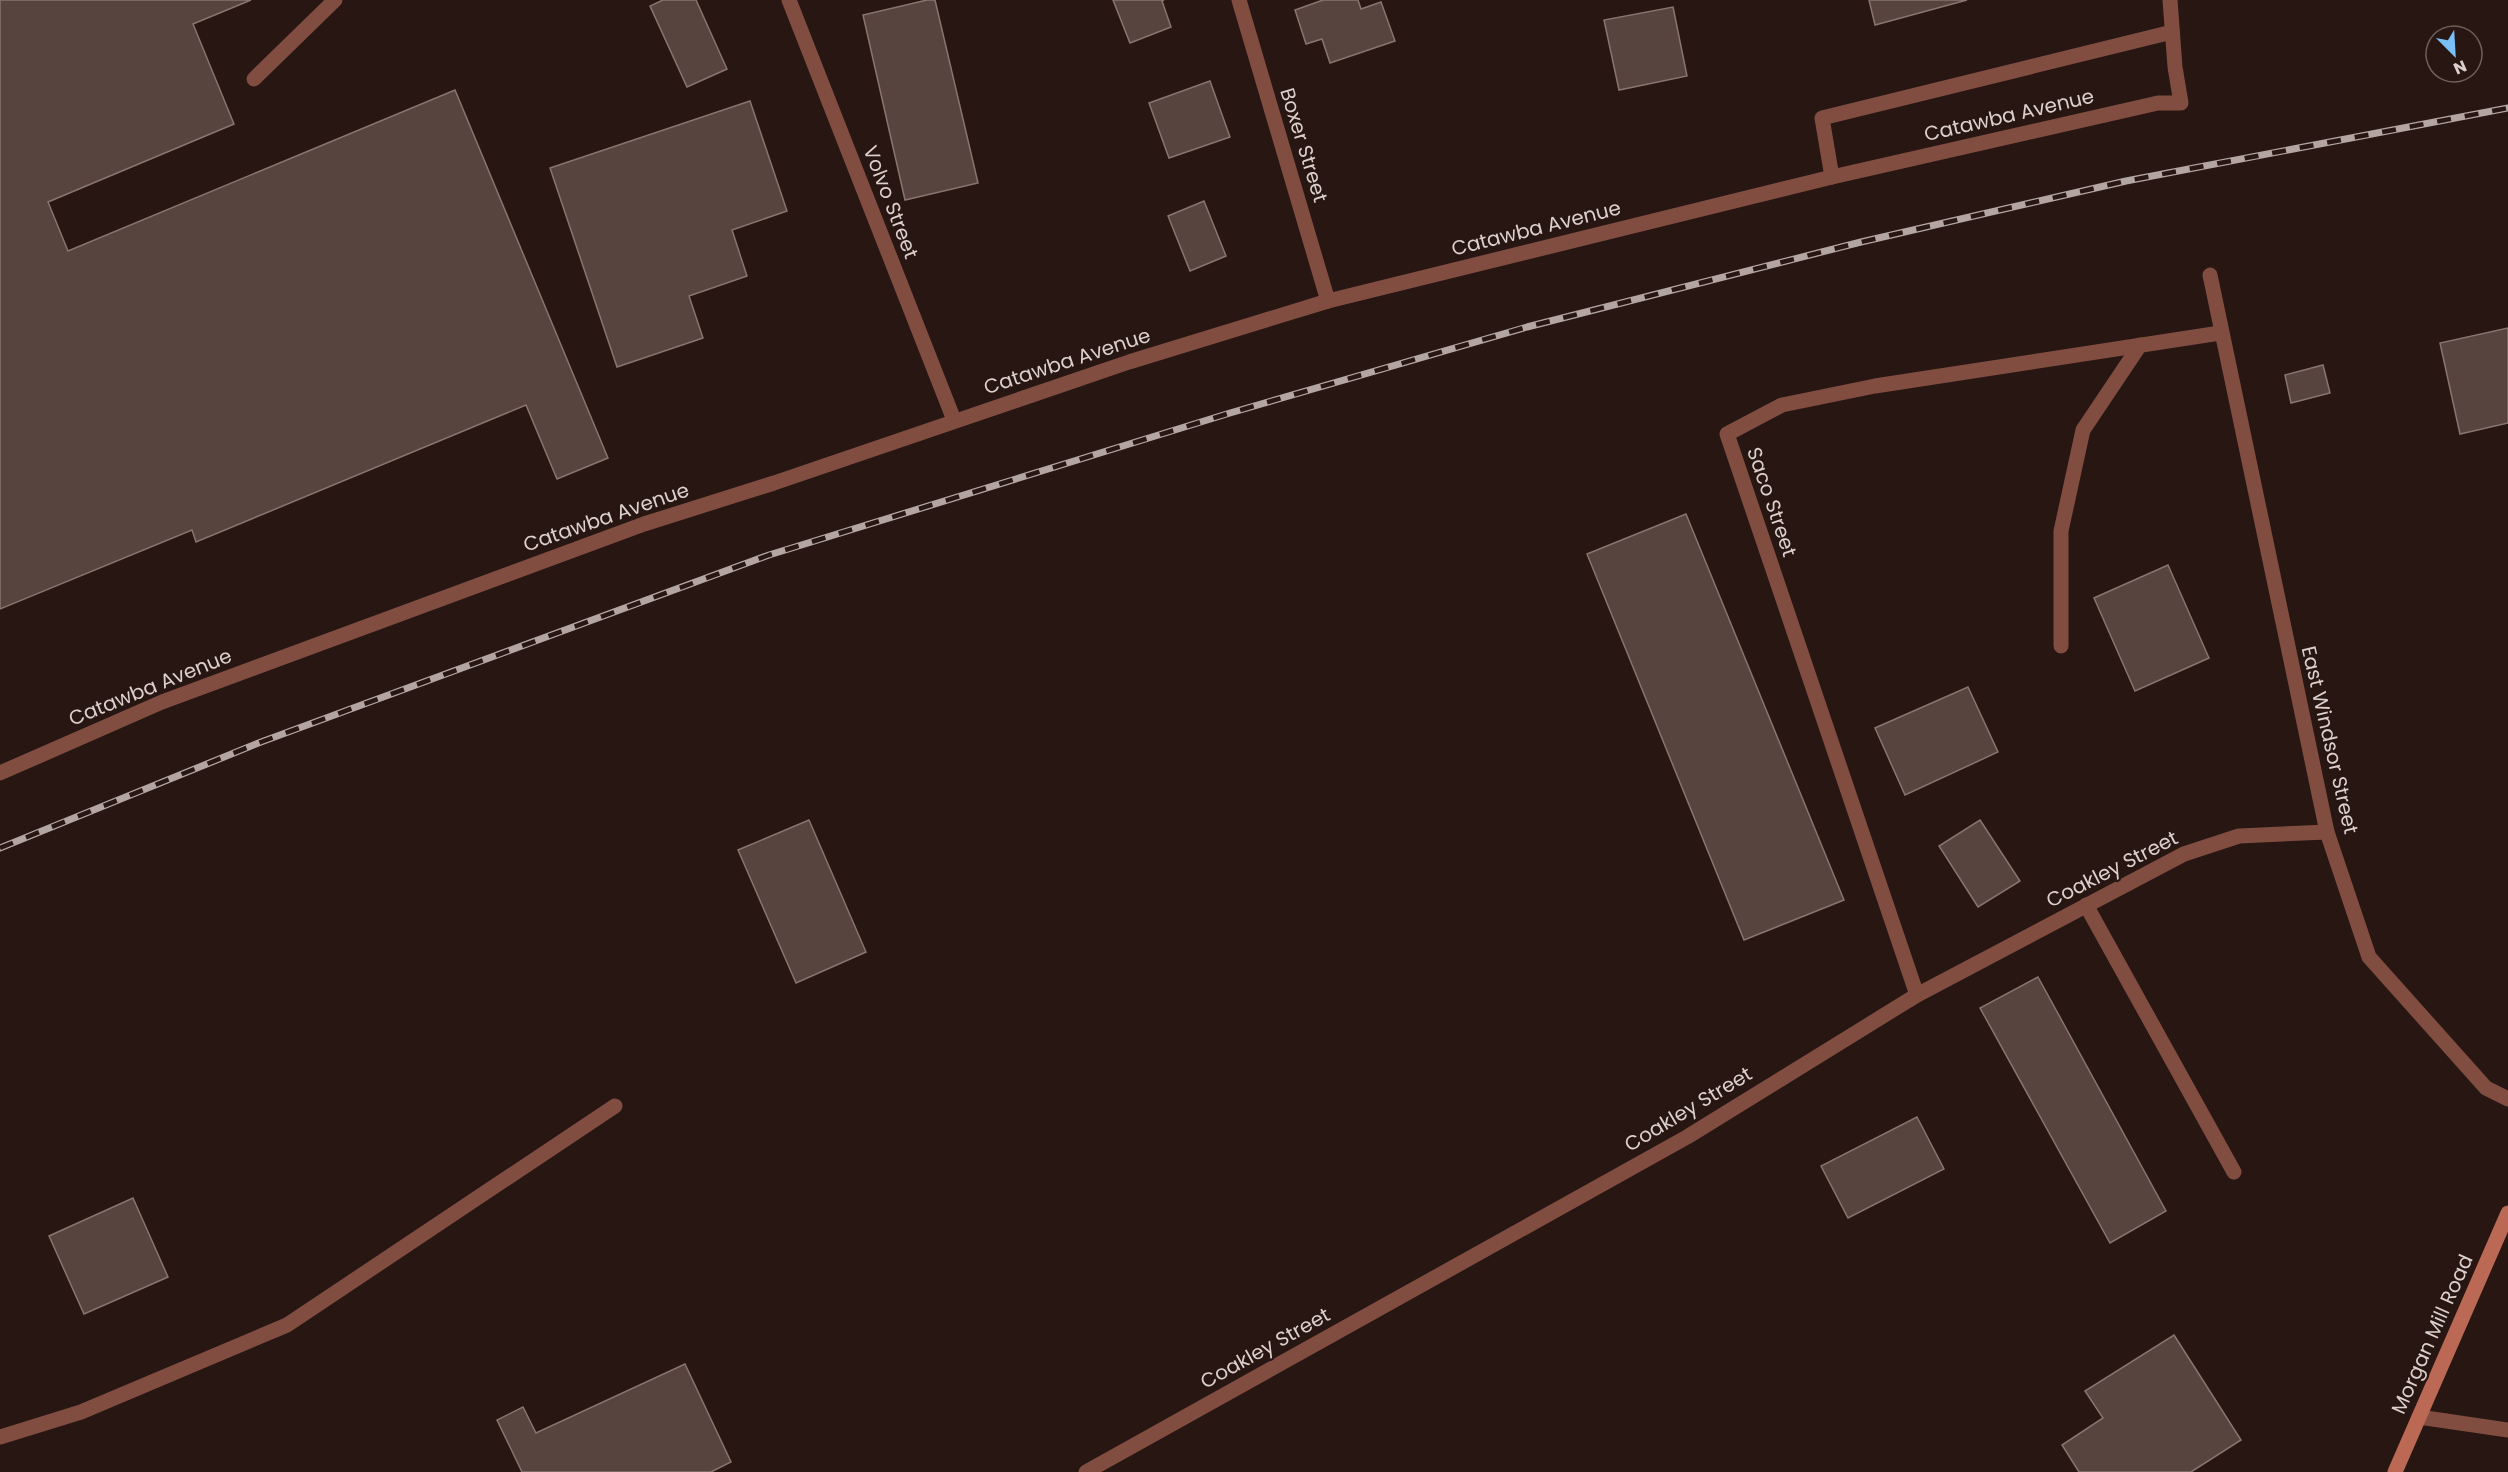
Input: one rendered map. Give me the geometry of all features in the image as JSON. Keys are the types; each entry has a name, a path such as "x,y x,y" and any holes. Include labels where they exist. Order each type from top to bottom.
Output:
{"main road":[{"name":"Morgan Mill Road","path":"2395,1472 2508,1213"}],"street":[{"path":"254,79 335,0"},
{"name":"Volvo Street","path":"789,0 954,420"},
{"name":"Boxer Street","path":"1239,0 1328,301"},
{"path":"1832,177 1822,118 2172,32 2170,0"},
{"name":"Catawba Avenue","path":"0,772 162,702 633,528 774,483 1130,362 1328,301 1832,177 2158,103 2181,103 2172,32"},
{"name":"East Windsor Street","path":"2210,275 2220,333 2327,832 2369,957 2486,1088 2508,1100"},
{"name":"Saco Street","path":"1917,995 1727,434 1782,405 1875,386 2220,333"},
{"path":"2061,646 2061,531 2083,430 2140,345"},
{"name":"Coakley Street","path":"1086,1472 1687,1137 1917,995 2184,854 2239,836 2327,832"},
{"path":"2086,905 2234,1172"},
{"path":"0,1437 81,1412 287,1325 615,1106"},
{"path":"2419,1417 2508,1430"}],"building":[{"path":"0,0 251,0 193,24 234,124 48,202 68,251 455,90 608,458 557,479 526,405 196,542 192,530 0,609"},
{"path":"663,0 696,0 727,69 687,87 650,6"},
{"path":"935,0 978,183 905,200 863,15"},
{"path":"1113,0 1164,0 1162,1 1171,27 1130,43"},
{"path":"1323,0 1358,0 1361,9 1381,2 1395,41 1330,63 1322,39 1306,44 1295,10"},
{"path":"1869,0 1967,0 1875,25"},
{"path":"1673,7 1687,76 1619,90 1604,20"},
{"path":"1210,81 1230,137 1169,158 1149,103"},
{"path":"750,101 787,211 732,230 747,276 689,296 703,338 617,367 550,168"},
{"path":"1204,201 1226,256 1190,271 1168,216"},
{"path":"2508,328 2508,423 2460,434 2440,343"},
{"path":"2323,365 2330,393 2291,403 2285,375"},
{"path":"1686,514 1844,900 1744,940 1587,554"},
{"path":"2168,565 2209,658 2135,691 2094,598"},
{"path":"1968,687 1998,752 1905,795 1875,728"},
{"path":"809,820 866,952 796,983 738,850"},
{"path":"1980,820 2020,881 1978,907 1939,846"},
{"path":"2038,977 2166,1211 2110,1243 1980,1008"},
{"path":"1917,1117 1944,1169 1848,1218 1821,1166"},
{"path":"133,1198 168,1277 84,1314 49,1236"},
{"path":"2174,1335 2241,1440 2191,1472 2079,1472 2062,1445 2103,1418 2085,1391"},
{"path":"685,1364 731,1462 711,1472 522,1472 497,1420 523,1407 536,1433"}],"railway":[{"path":"0,848 261,742 769,555 1230,413 1527,327 1861,242 2126,181 2508,108"}]}
